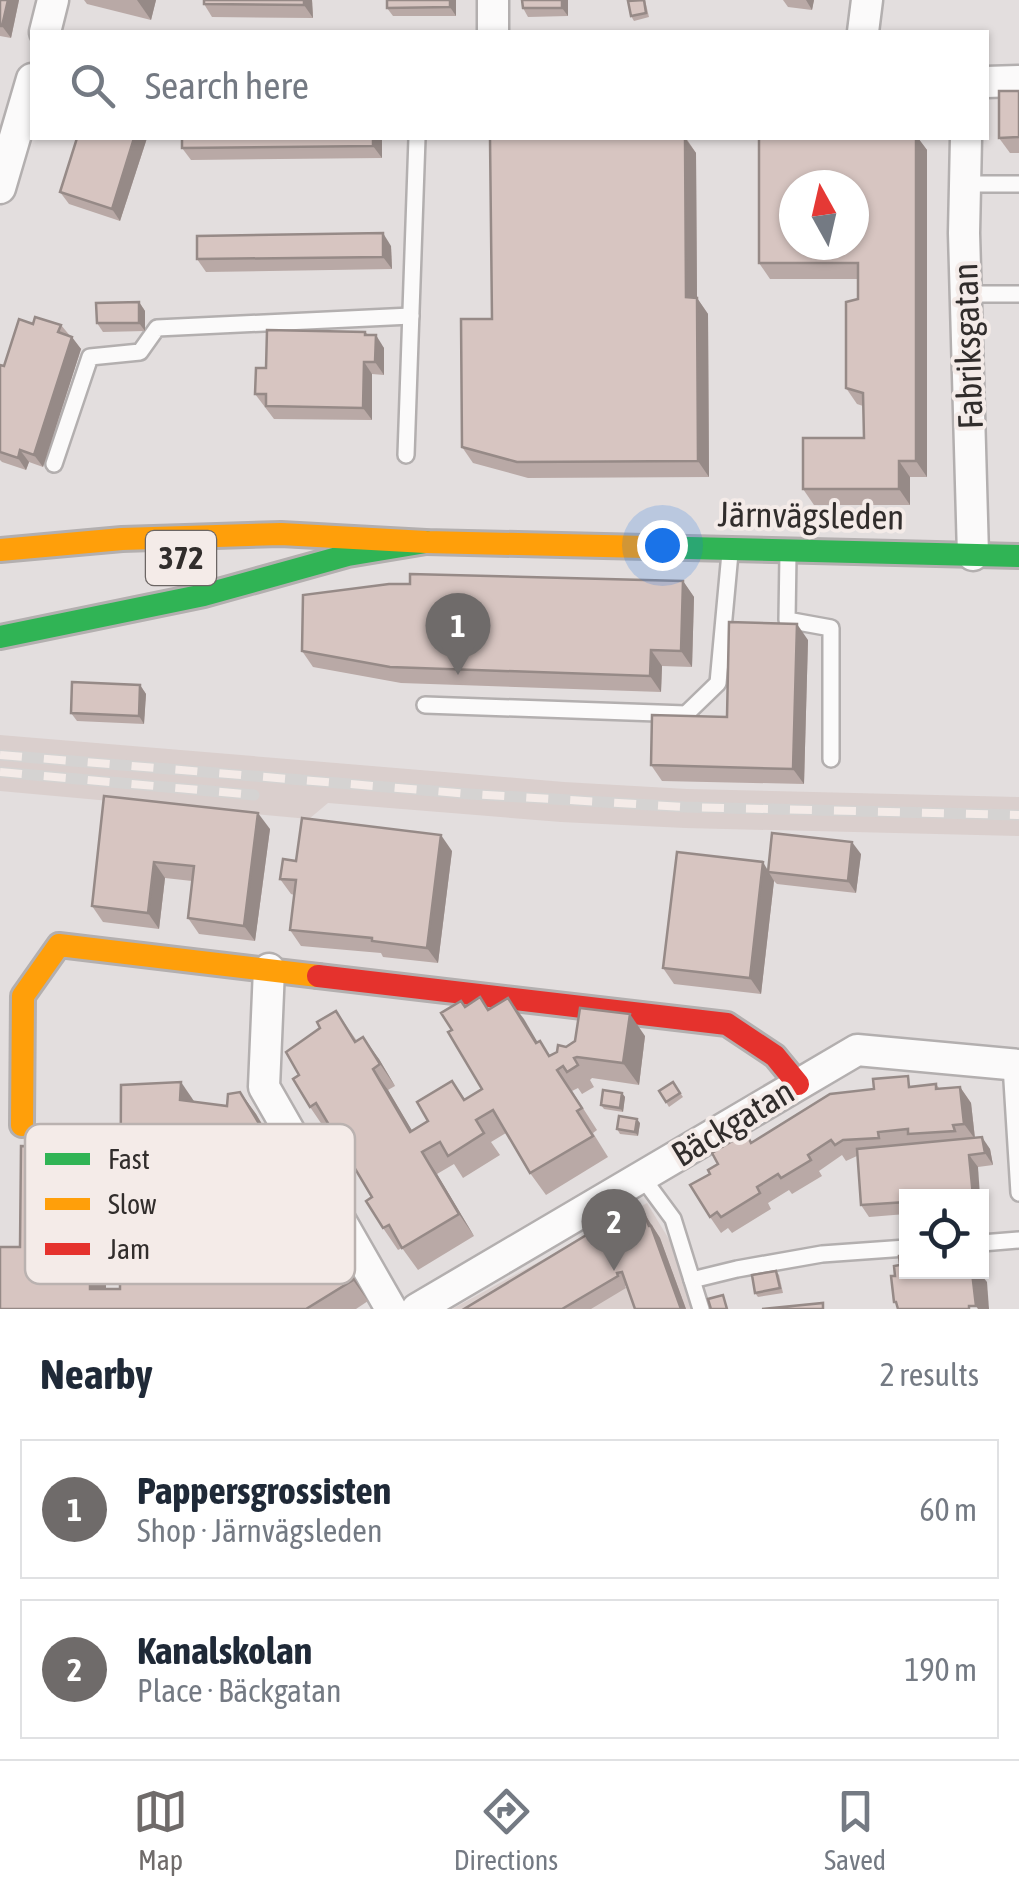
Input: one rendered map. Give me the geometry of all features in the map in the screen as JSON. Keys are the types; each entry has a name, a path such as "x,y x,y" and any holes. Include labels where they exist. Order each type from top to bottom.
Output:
{"main road":[{"name":"Järnvägsleden","path":"0,550 84,542 282,534 426,542 1019,556"},
{"name":"Järnvägsleden","path":"157,560 362,538"},
{"path":"0,637 204,595 348,555 426,542"},
{"path":"22,1126 23,996 59,945 727,1024 776,1056 798,1084"}],"street":[{"path":"46,30 53,0"},
{"path":"493,30 494,0"},
{"path":"863,30 868,0"},
{"path":"989,82 1019,81"},
{"path":"0,188 23,85"},
{"name":"Fabriksgatan","path":"966,140 973,555"},
{"path":"0,523 32,535 84,542"},
{"path":"269,968 264,1087 285,1124"},
{"name":"Bäckgatan","path":"417,1309 857,1050 1015,1065"},
{"path":"355,1247 390,1309"}],"lane":[{"path":"406,455 417,140"},
{"path":"965,184 1019,184"},
{"path":"966,294 1019,294"},
{"path":"54,464 90,357 140,352 157,328 411,316"},
{"path":"425,705 686,714 718,683 730,549"},
{"path":"788,550 787,620 832,628 832,758"},
{"path":"1015,1065 1019,1193"},
{"path":"642,1177 674,1219 701,1309"},
{"path":"989,1242 1019,1240"},
{"path":"692,1280 822,1254 899,1248"}],"shaded area":[{"path":"0,735 564,782 1019,797 1019,836 685,828 328,803 309,819 0,791"},
{"path":"647,1203 670,1241 692,1309 452,1309"}],"building":[{"path":"0,0 8,0 2,26 0,26"},
{"path":"204,0 304,0 304,5 204,4"},
{"path":"387,0 450,0 450,7 387,8"},
{"path":"522,0 562,0 562,8 523,8"},
{"path":"644,0 646,13 631,16 628,1"},
{"path":"999,91 1019,91 1019,137 999,138"},
{"path":"76,140 133,140 112,209 60,192"},
{"path":"182,140 373,140 373,146 182,148"},
{"path":"490,140 685,140 686,297 697,298 698,461 517,462 462,447 461,319 492,319"},
{"path":"759,140 916,140 916,461 899,461 899,489 803,489 803,438 864,438 863,393 846,388 846,302 858,299 858,263 759,263"},
{"path":"383,233 383,257 197,259 197,236"},
{"path":"139,302 139,323 97,323 96,303"},
{"path":"35,317 61,325 58,332 72,337 34,455 20,450 18,458 0,452 0,365 4,366 19,319 33,324"},
{"path":"267,330 376,335 375,362 364,362 363,408 266,406 266,394 255,394 256,368 266,368"},
{"path":"410,574 683,581 681,651 651,650 650,676 390,667 302,651 303,595 410,584"},
{"path":"729,622 797,624 793,769 651,765 652,715 727,717"},
{"path":"72,682 140,685 139,716 71,713"},
{"path":"104,796 258,813 244,926 188,918 194,866 154,862 148,913 92,906"},
{"path":"302,818 441,835 427,948 290,930 296,880 280,879 283,859 296,861"},
{"path":"772,833 852,842 848,881 768,872"},
{"path":"677,852 763,862 750,978 663,968"},
{"path":"480,997 488,1010 508,998 536,1043 540,1041 549,1056 557,1052 558,1045 566,1047 575,1041 580,1008 630,1014 623,1063 577,1057 574,1058 578,1065 567,1072 563,1066 557,1070 582,1108 577,1111 593,1136 530,1173 493,1110 476,1120 484,1133 448,1156 440,1142 422,1152 459,1214 402,1248 389,1225 383,1228 366,1201 372,1197 355,1168 355,1124 329,1124 316,1103 310,1107 293,1079 299,1075 286,1052 320,1028 317,1022 336,1011 355,1042 363,1037 380,1064 373,1069 410,1132 428,1121 417,1102 452,1081 464,1100 482,1089 441,1013 461,1001 465,1007"},
{"path":"908,1076 909,1087 960,1087 964,1124 953,1125 955,1131 908,1134 908,1129 878,1132 879,1138 843,1140 835,1145 831,1140 808,1155 811,1160 757,1187 760,1193 721,1217 717,1212 710,1217 690,1185 710,1174 708,1170 718,1164 712,1153 746,1133 751,1143 830,1094 874,1089 873,1079"},
{"path":"181,1082 180,1100 227,1106 228,1094 240,1092 259,1124 121,1124 121,1085"},
{"path":"673,1082 680,1093 666,1102 659,1091"},
{"path":"603,1090 622,1093 620,1108 601,1105"},
{"path":"619,1116 637,1119 635,1132 617,1129"},
{"path":"982,1137 985,1153 969,1155 972,1189 899,1189 899,1202 861,1205 857,1149"},
{"path":"21,1146 25,1146 25,1284 90,1284 90,1289 120,1289 120,1284 347,1284 306,1309 0,1309 0,1247 20,1247"},
{"path":"644,1213 681,1309 635,1309 622,1272 562,1309 464,1309 593,1231 601,1228 611,1246 621,1243 619,1235 630,1232 627,1222"},
{"path":"899,1265 899,1279 973,1279 976,1306 898,1309 891,1276 895,1276 894,1266"},
{"path":"776,1271 780,1288 755,1293 752,1275"},
{"path":"723,1295 727,1309 711,1309 708,1299"},
{"path":"823,1303 823,1309 762,1309"}],"railway":[{"path":"0,755 470,794 684,807 1019,815"},
{"path":"0,772 254,795"}],"traffic: fast":[{"path":"0,637 204,595 348,555 426,542"},
{"path":"646,547 1019,556"}],"traffic: slow":[{"path":"0,550 122,539 281,534 646,547"},
{"path":"22,1125 23,996 59,945 318,976"}],"traffic: jam":[{"path":"318,976 727,1024 775,1056 798,1084"}],"place":[{"name":"Pappersgrossisten","path":"458,675"},
{"name":"Kanalskolan","path":"614,1271"}]}
